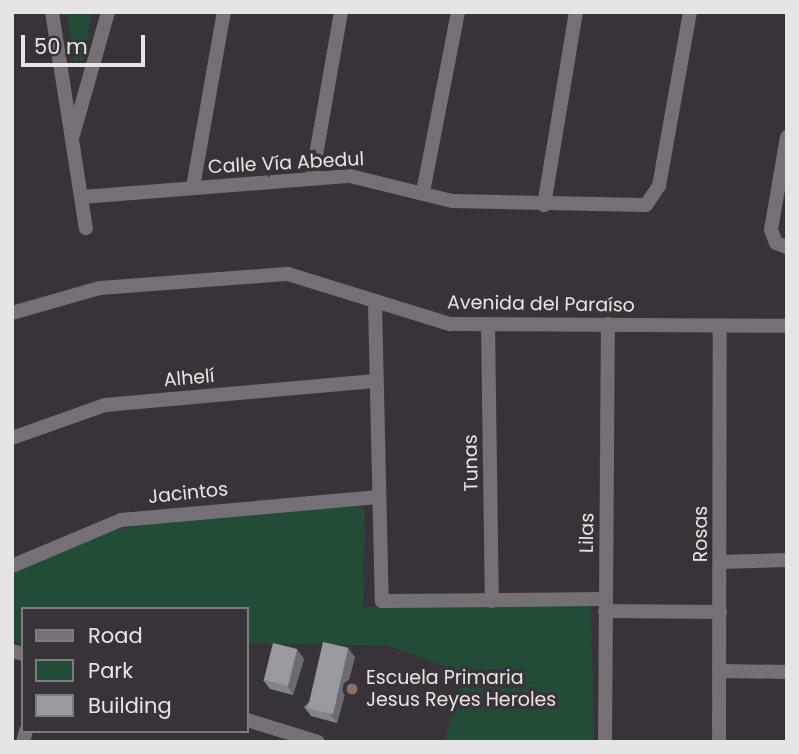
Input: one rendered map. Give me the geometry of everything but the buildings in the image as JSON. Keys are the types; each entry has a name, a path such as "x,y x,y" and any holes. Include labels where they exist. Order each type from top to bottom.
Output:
{"street":[{"path":"52,12 86,228"},
{"path":"72,137 108,12"},
{"path":"193,187 224,12"},
{"path":"312,178 341,12"},
{"path":"424,192 458,12"},
{"path":"544,205 576,12"},
{"name":"Calle Vía Abedul","path":"82,197 312,178 372,177 452,201 635,208 655,199 690,12"},
{"path":"787,137 771,230 776,243 787,247"},
{"name":"Avenida del Paraíso","path":"12,313 100,288 221,275 288,274 450,324 787,327"},
{"path":"375,303 382,601 492,601 720,612"},
{"name":"Lilas","path":"606,742 608,324"},
{"name":"Tunas","path":"488,325 492,601"},
{"name":"Rosas","path":"719,742 720,326"},
{"name":"Alhelí","path":"12,438 105,405 375,381"},
{"name":"Jacintos","path":"12,566 121,520 378,496"},
{"path":"720,562 787,560"},
{"path":"719,671 787,672"},
{"path":"248,720 318,742"}],"green space":[{"path":"67,12 92,12 83,60 74,61"},
{"path":"359,505 365,511 363,607 591,604 594,742 444,742 464,673 388,646 248,643 248,607 21,607 21,642 12,640 12,571 96,536 152,521"}],"place":[{"name":"Escuela Primaria Jesus Reyes Heroles","path":"352,689"}]}
